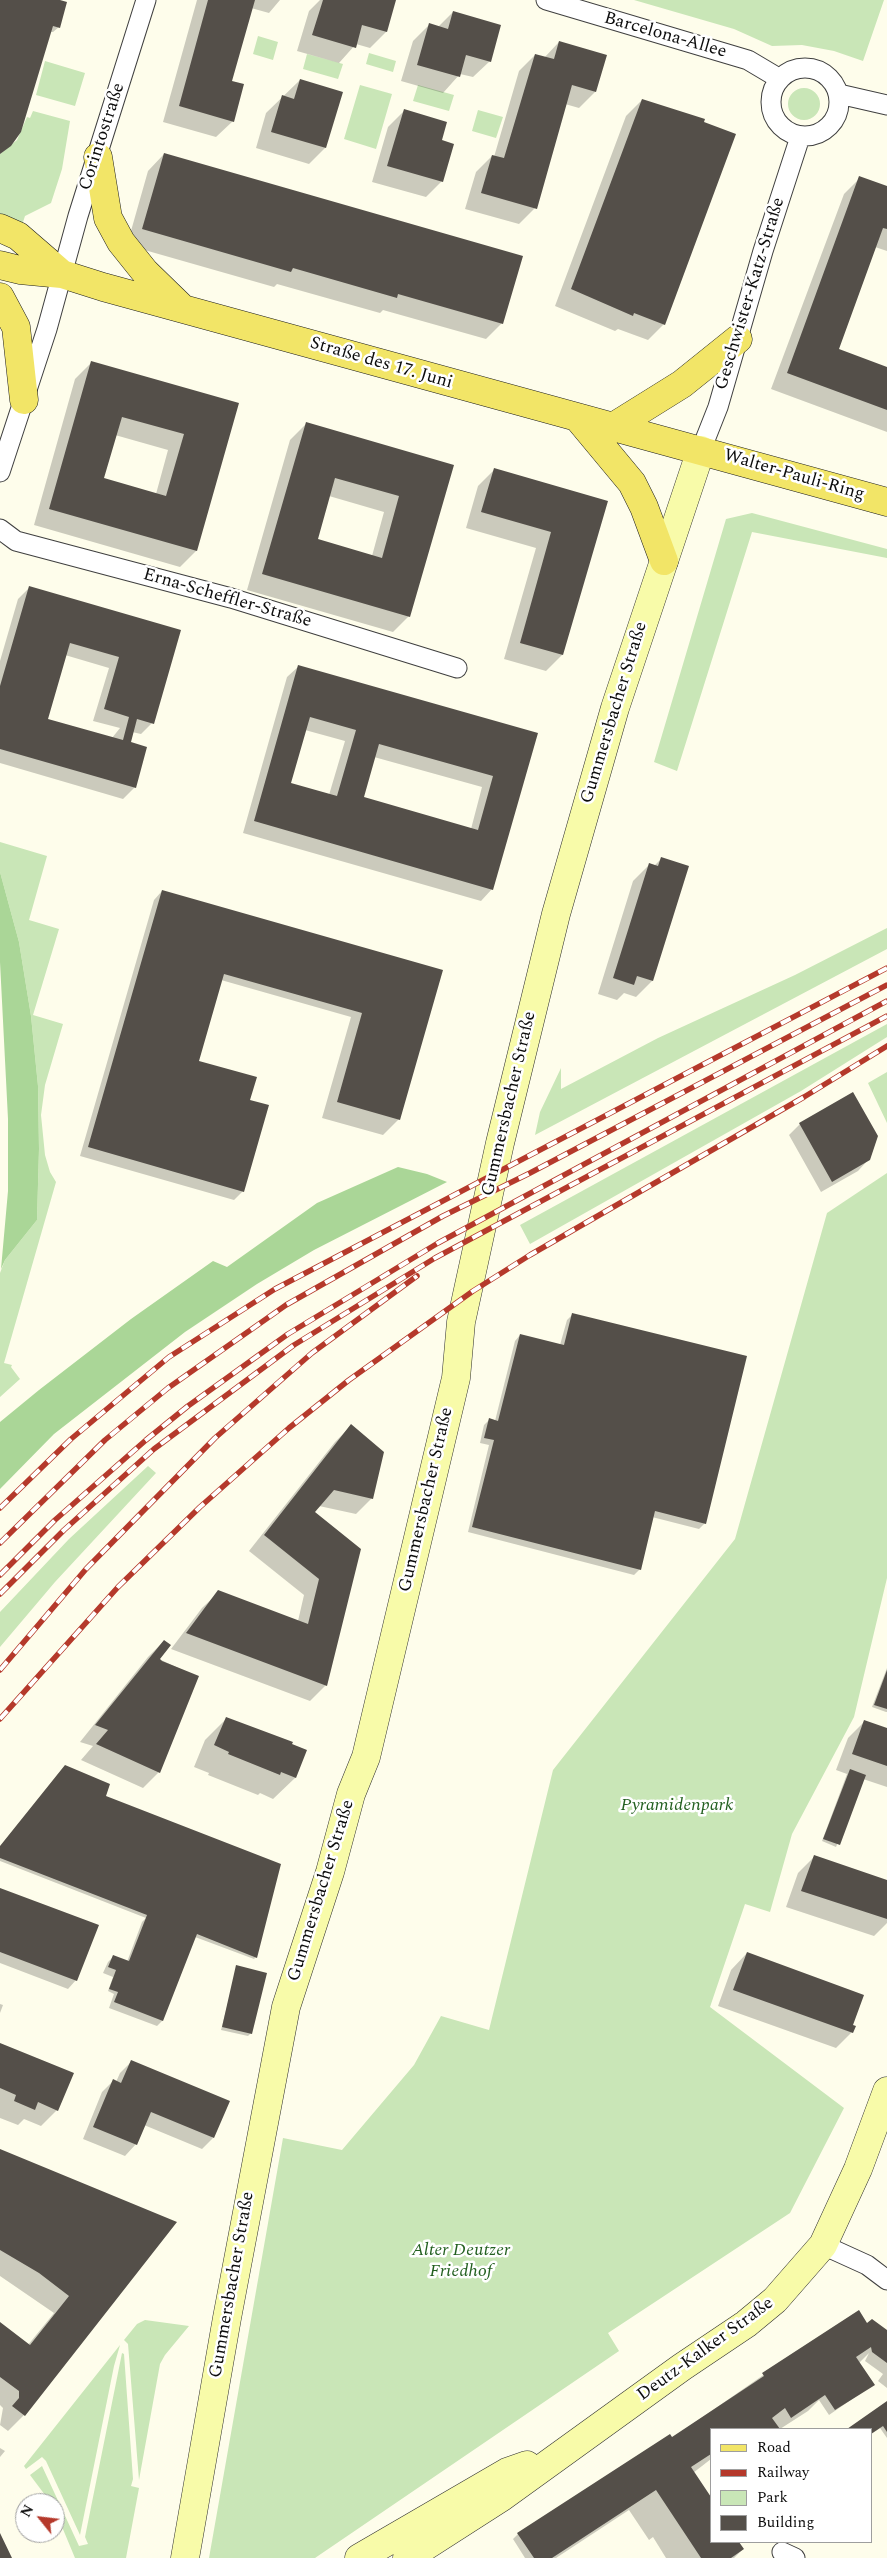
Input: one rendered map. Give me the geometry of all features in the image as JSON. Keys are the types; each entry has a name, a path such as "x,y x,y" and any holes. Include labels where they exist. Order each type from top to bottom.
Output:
{"main road":[{"path":"98,158 108,218 121,242 145,272 181,307"},
{"name":"Straße des 17. Juni","path":"0,228 18,236 62,274"},
{"name":"Straße des 17. Juni","path":"0,265 20,270 62,274 578,418 701,450"},
{"path":"0,297 16,327 24,400"},
{"path":"613,427 682,384 738,339"},
{"path":"578,418 632,484 644,507 664,561"},
{"name":"Walter-Pauli-Ring","path":"701,450 887,502"}],"street":[{"name":"Corintostraße","path":"62,274 146,0"},
{"name":"Barcelona-Allee","path":"546,0 748,60 780,79"},
{"path":"814,69 830,78 839,94 839,108 834,121 825,130 813,136 800,137 781,127 775,119 771,98 780,79 795,70 814,69"},
{"path":"839,94 887,105"},
{"name":"Geschwister-Katz-Straße","path":"701,450 718,408 789,167 800,137"},
{"path":"0,472 62,274"},
{"name":"Gummersbacher Straße","path":"185,2558 227,2318 286,2007 330,1872 351,1794 366,1757 456,1378 461,1322 500,1143 556,914 615,708 701,450"},
{"name":"Erna-Scheffler-Straße","path":"0,529 16,541 231,598 457,668"},
{"name":"Deutz-Kalker Straße","path":"407,2558 502,2498 746,2324 776,2300 823,2246 858,2169 887,2091"},
{"path":"823,2246 867,2265 887,2280"},
{"name":"Deutz-Kalker Straße","path":"364,2557 507,2472 564,2452"}],"green space":[{"path":"634,0 884,0 863,61 834,51 802,45 772,46 734,29"},
{"path":"258,36 278,42 273,60 253,54"},
{"path":"369,53 396,61 393,72 366,64"},
{"path":"307,54 343,64 338,79 303,69"},
{"path":"45,61 85,73 75,106 36,95"},
{"path":"360,85 392,94 376,149 344,139"},
{"path":"418,85 454,95 449,111 413,101"},
{"path":"804,88 810,89 815,93 819,98 819,110 815,115 810,119 804,120 798,119 793,115 789,110 788,104 789,98 793,93 798,89"},
{"path":"478,110 503,117 496,138 472,131"},
{"path":"33,111 70,121 62,169 51,203 25,216 22,225 0,214 0,154 17,140 27,117 30,118"},
{"path":"752,513 887,549 887,558 752,532 677,771 654,762 726,519"},
{"path":"0,842 47,856 29,920 59,929 33,1015 63,1024 45,1085 41,1115 45,1155 50,1172 56,1182 4,1363 12,1365 11,1367 20,1379 0,1397 0,1273 5,1260 37,1220 39,1149 38,1086 31,1016 19,942 0,872"},
{"path":"0,872 19,942 31,1016 38,1086 39,1149 37,1220 5,1260 1,1269 8,1191 8,1119 0,962"},
{"path":"887,928 887,949 535,1135 540,1112 561,1068 561,1089 658,1038 795,975"},
{"path":"887,1024 887,1037 801,1091 530,1244 520,1225"},
{"path":"887,1072 887,1123 868,1083"},
{"path":"398,1167 427,1174 447,1182 314,1250 257,1284 185,1332 54,1434 0,1489 0,1422 39,1390 131,1319 213,1261 227,1267 317,1203"},
{"path":"887,1173 887,1578 854,1717 792,1834 770,1912 745,1904 710,2007 844,2108 790,2213 608,2333 619,2351 315,2558 209,2558 283,2138 342,2150 414,2065 441,2016 489,2030 553,1770 735,1539 827,1213"},
{"path":"148,1466 156,1473 55,1582 0,1647 0,1612 69,1539"},
{"path":"145,2320 189,2326 160,2364 139,2480 128,2344 124,2340 137,2324"},
{"path":"120,2345 114,2366 80,2535 65,2502 65,2493 61,2493 46,2461 42,2457 26,2469 24,2466"},
{"path":"122,2353 124,2354 133,2479 131,2486 139,2488 126,2558 75,2558 65,2534 65,2516 79,2546 88,2544 85,2537"},
{"path":"42,2466 54,2493 44,2493 30,2475"}],"building":[{"path":"0,0 60,0 67,2 60,28 53,26 21,132 11,146 0,154"},
{"path":"208,0 255,0 232,81 244,84 234,122 179,106"},
{"path":"323,0 396,0 387,32 362,25 356,48 312,35"},
{"path":"453,11 501,25 491,62 466,55 460,77 417,65 429,23 448,29"},
{"path":"559,41 607,55 596,92 572,85 537,209 481,193 492,155 504,158 535,54 554,59"},
{"path":"300,79 343,92 326,148 271,132 282,95 294,99"},
{"path":"642,99 705,119 704,122 736,134 665,325 634,313 633,316 571,289"},
{"path":"404,109 447,122 442,140 454,144 443,182 387,166"},
{"path":"164,153 523,256 503,324 398,294 397,298 293,268 291,272 142,229"},
{"path":"859,176 887,186 887,229 883,228 839,349 887,367 887,410 787,373"},
{"path":"91,361 239,403 197,551 49,509","holes":["122,417 184,434 166,496 104,478"]},
{"path":"306,422 454,465 410,617 262,574","holes":["335,478 399,496 382,558 318,539"]},
{"path":"494,468 608,501 563,655 520,643 551,532 481,512"},
{"path":"29,586 181,630 154,724 137,719 131,742 147,747 136,788 0,749 0,686","holes":["70,643 119,657 104,709 129,717 123,740 48,719"]},
{"path":"298,665 538,733 493,890 254,821","holes":["310,717 356,730 337,796 291,783","379,744 493,776 478,830 364,797"]},
{"path":"661,857 689,866 653,981 637,976 634,985 613,978 649,863 658,866"},
{"path":"162,890 443,970 400,1120 337,1102 362,1013 224,974 199,1061 257,1077 250,1100 269,1105 244,1192 88,1147"},
{"path":"853,1092 878,1136 870,1160 832,1182 799,1123"},
{"path":"572,1313 747,1356 706,1524 655,1511 641,1570 472,1527 494,1440 484,1438 489,1418 498,1421 520,1334 564,1345"},
{"path":"351,1424 384,1452 373,1499 334,1490 315,1512 361,1549 327,1686 186,1633 218,1590 308,1624 319,1579 264,1535"},
{"path":"164,1640 171,1645 160,1659 199,1676 160,1773 96,1744 108,1730 95,1725"},
{"path":"887,1670 887,1709 874,1705"},
{"path":"226,1717 293,1742 292,1744 307,1750 296,1778 281,1772 280,1775 228,1754 229,1752 214,1745"},
{"path":"864,1720 887,1728 887,1766 852,1754"},
{"path":"65,1765 110,1784 106,1796 281,1864 257,1958 197,1934 163,2021 114,2002 118,1992 109,1989 116,1970 108,1967 113,1955 129,1961 147,1915 0,1858 0,1846"},
{"path":"850,1769 866,1775 840,1845 823,1839"},
{"path":"814,1855 887,1880 887,1919 801,1891"},
{"path":"0,1888 99,1925 77,1981 0,1952"},
{"path":"747,1952 864,1995 853,2025 856,2026 853,2033 733,1990"},
{"path":"236,1965 267,1973 252,2034 222,2027"},
{"path":"0,2043 74,2073 58,2111 38,2102 35,2110 14,2101 16,2095 0,2088"},
{"path":"131,2060 230,2101 214,2138 151,2112 137,2145 93,2127 113,2079 121,2083"},
{"path":"0,2149 177,2222 25,2416 12,2406 19,2398 19,2391 0,2377 0,2322 30,2345 69,2296 39,2273 0,2250"},
{"path":"859,2310 867,2323 872,2319 887,2330 887,2363 872,2352 871,2347 856,2357 875,2385 835,2410 825,2395 791,2418 785,2408 772,2418 779,2428 710,2428 710,2455 691,2467 710,2496 710,2543 740,2543 744,2549 731,2558 701,2558 656,2490 552,2558 534,2558 517,2533 670,2434 672,2437 764,2376 762,2373"},
{"path":"887,2401 887,2432 883,2426 872,2433 872,2428 848,2428"},
{"path":"0,2533 12,2558 0,2558"}],"railway":[{"path":"0,1508 71,1439 169,1357 275,1289 887,968"},
{"path":"0,1543 105,1440 168,1388 286,1305 443,1216 530,1173 887,985"},
{"path":"0,1575 55,1520 146,1440 188,1406 288,1334 438,1243 887,1001"},
{"path":"0,1594 64,1530 154,1449 294,1345 435,1258 887,1016"},
{"path":"0,1719 118,1587 200,1507 289,1428 349,1380 473,1291 530,1255 804,1097 887,1046"},
{"path":"0,1670 86,1569 215,1438 312,1353 417,1276"}],"park label":[{"name":"Pyramidenpark","path":"677,1806"},
{"name":"Alter Deutzer Friedhof","path":"461,2261"}]}
